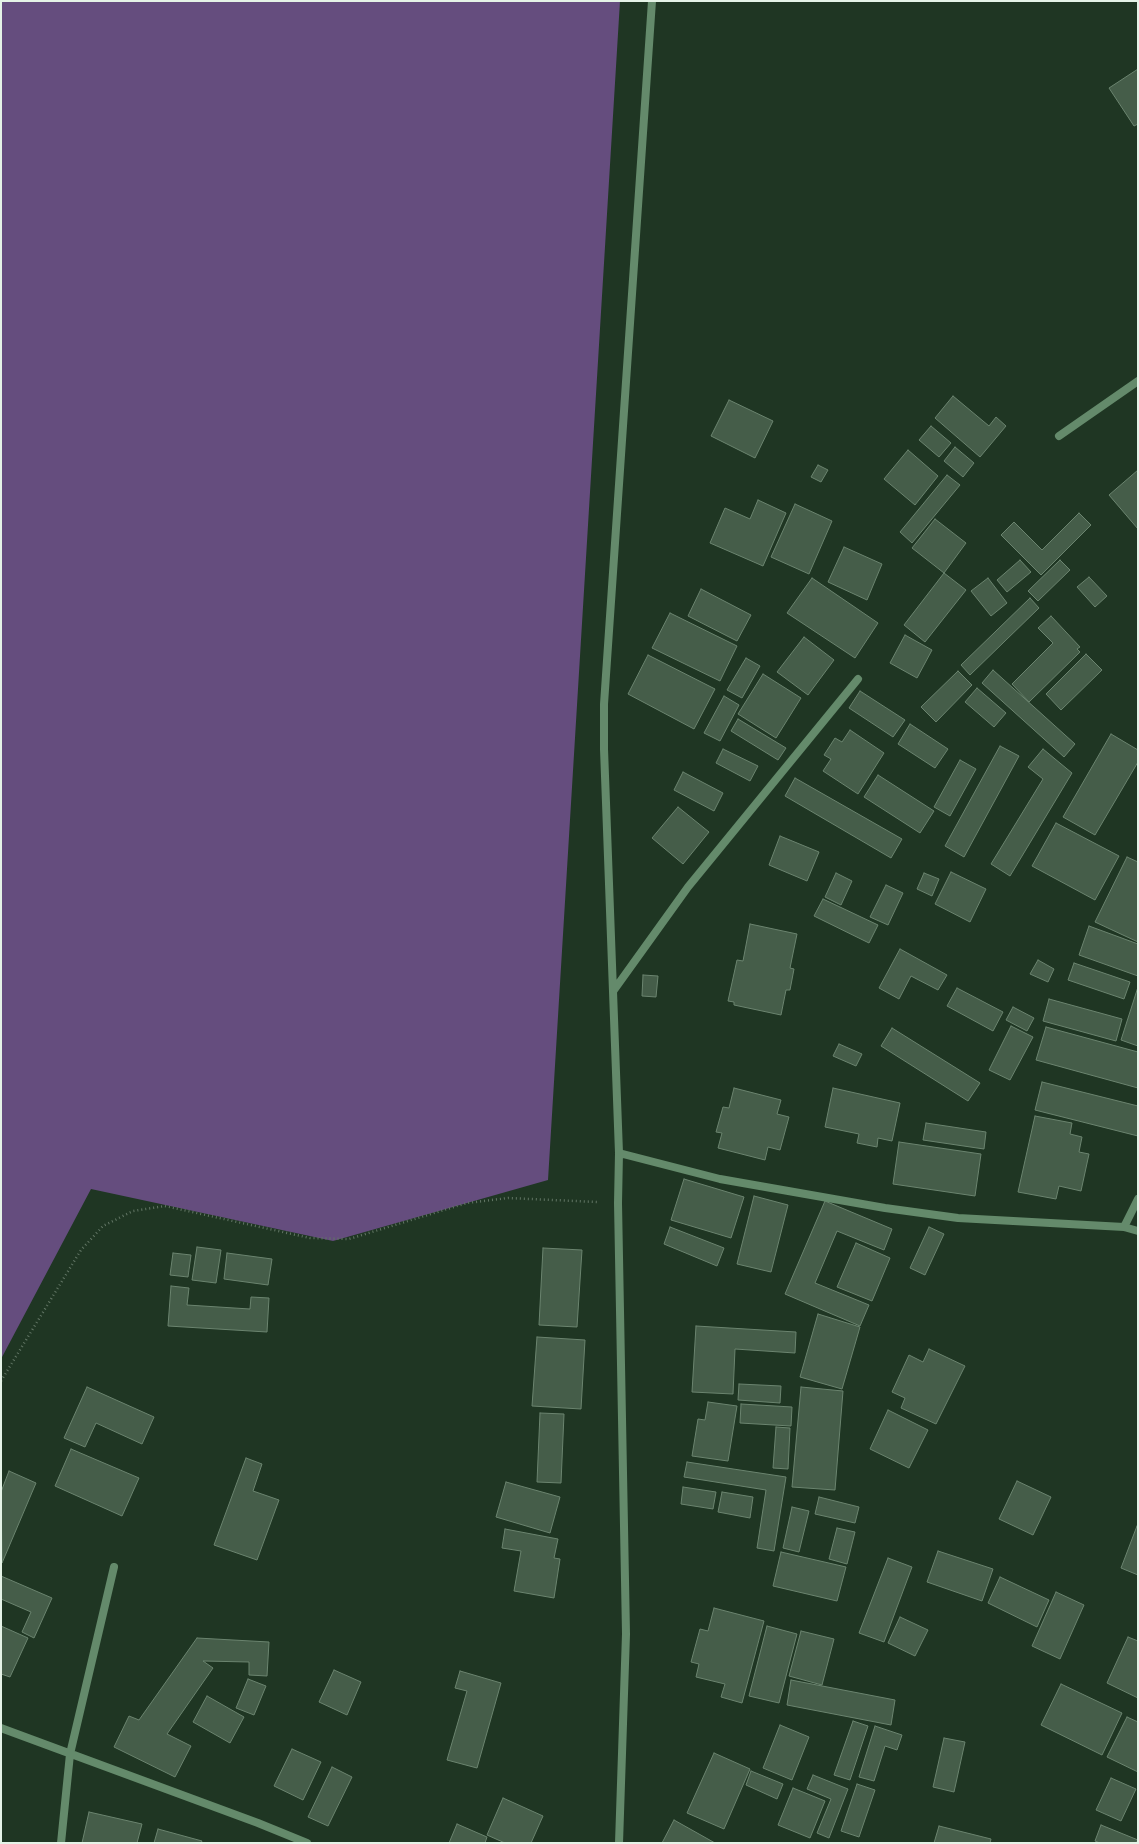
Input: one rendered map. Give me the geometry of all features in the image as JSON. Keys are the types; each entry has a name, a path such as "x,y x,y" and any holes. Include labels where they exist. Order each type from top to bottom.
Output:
{"street":[{"path":"619,1843 626,1634 618,1203 619,1153 604,749 604,704 652,1"},
{"path":"1059,436 1138,381"},
{"path":"614,990 688,887 858,679"},
{"path":"619,1153 720,1180 885,1208 958,1218 1124,1227 1138,1231"},
{"path":"1124,1227 1138,1199"},
{"path":"61,1843 70,1754 114,1567"},
{"path":"1,1728 258,1823 307,1843"}],"path":[{"path":"1,1381 81,1250 103,1226 132,1211 165,1206 310,1238 349,1239 474,1202 508,1198 618,1203"}],"shaded area":[{"path":"1,1 620,1 548,1180 333,1241 91,1189 1,1359"}],"building":[{"path":"1138,69 1138,124 1134,126 1109,88"},
{"path":"953,396 989,426 996,417 1006,426 980,457 935,418"},
{"path":"729,400 773,421 755,458 711,436"},
{"path":"931,426 951,443 939,457 919,440"},
{"path":"955,447 974,463 963,477 944,461"},
{"path":"908,450 938,476 915,505 884,479"},
{"path":"818,465 828,470 821,482 811,477"},
{"path":"1138,470 1138,529 1109,495"},
{"path":"947,475 960,485 912,543 900,532"},
{"path":"758,500 786,513 763,566 710,543 725,508 750,519"},
{"path":"795,504 832,521 809,574 771,557"},
{"path":"1079,513 1091,525 1041,575 1001,535 1014,522 1042,550"},
{"path":"935,519 966,543 944,573 912,548"},
{"path":"844,547 882,564 867,600 828,582"},
{"path":"1020,560 1031,572 1007,592 997,580"},
{"path":"1060,560 1070,570 1038,601 1028,591"},
{"path":"944,573 966,590 925,642 904,625"},
{"path":"1089,577 1107,596 1095,607 1077,587"},
{"path":"812,578 878,623 855,658 787,613"},
{"path":"988,578 1007,603 991,616 971,591"},
{"path":"701,589 751,615 737,641 688,616"},
{"path":"1030,598 1039,608 970,675 961,665"},
{"path":"670,613 737,646 720,681 652,648"},
{"path":"1051,616 1080,647 1077,649 1080,652 1029,702 1012,684 1053,643 1038,628"},
{"path":"905,635 932,650 917,678 890,663"},
{"path":"804,637 834,660 808,695 777,672"},
{"path":"1086,654 1102,670 1061,710 1046,694"},
{"path":"648,655 715,689 694,729 628,694"},
{"path":"746,658 760,666 742,698 727,690"},
{"path":"993,670 1075,744 1064,757 982,683"},
{"path":"958,671 972,685 936,722 921,707"},
{"path":"763,674 801,698 776,738 738,714"},
{"path":"977,688 1006,713 994,727 965,702"},
{"path":"860,691 905,720 893,737 849,708"},
{"path":"724,696 739,705 720,741 704,733"},
{"path":"738,719 786,748 778,760 731,731"},
{"path":"910,724 948,749 935,768 898,744"},
{"path":"850,730 884,753 858,794 823,771 831,759 824,755 835,738 842,742"},
{"path":"1111,734 1138,750 1138,762 1095,835 1063,817"},
{"path":"1000,746 1019,756 964,857 945,846"},
{"path":"723,749 758,766 750,781 716,763"},
{"path":"1043,749 1072,773 1010,876 991,864 1043,779 1028,767"},
{"path":"960,760 976,769 950,816 934,807"},
{"path":"683,772 723,793 714,811 674,790"},
{"path":"878,775 934,811 920,833 864,797"},
{"path":"795,778 902,839 891,858 785,796"},
{"path":"678,807 709,832 683,864 652,838"},
{"path":"1056,823 1119,856 1095,900 1032,866"},
{"path":"780,836 819,852 807,881 769,865"},
{"path":"1127,857 1138,862 1138,942 1095,922"},
{"path":"951,872 986,889 970,922 935,904"},
{"path":"836,873 852,881 841,905 825,897"},
{"path":"924,873 939,879 932,896 917,889"},
{"path":"886,885 903,893 888,925 870,917"},
{"path":"823,899 878,925 869,943 814,916"},
{"path":"750,924 797,934 790,968 794,969 790,990 786,990 781,1015 734,1005 734,1002 728,1001 737,960 743,961"},
{"path":"1089,926 1138,944 1138,976 1079,955"},
{"path":"900,949 947,975 938,990 911,976 899,999 879,988"},
{"path":"1038,960 1054,969 1048,982 1030,974"},
{"path":"1074,963 1130,982 1124,999 1068,980"},
{"path":"643,975 658,976 656,997 642,996"},
{"path":"1138,987 1138,1046 1121,1040"},
{"path":"957,988 1003,1012 993,1031 947,1006"},
{"path":"1049,999 1122,1019 1116,1041 1043,1021"},
{"path":"1013,1007 1034,1018 1027,1031 1006,1020"},
{"path":"1011,1026 1033,1037 1010,1080 989,1070"},
{"path":"1046,1027 1138,1052 1138,1088 1036,1060"},
{"path":"892,1028 980,1083 968,1101 881,1046"},
{"path":"839,1044 862,1054 856,1066 833,1056"},
{"path":"1042,1082 1138,1106 1138,1136 1035,1110"},
{"path":"734,1088 781,1100 777,1114 789,1117 780,1150 768,1147 765,1160 718,1148 722,1133 716,1132 723,1107 729,1108"},
{"path":"833,1088 900,1103 892,1141 878,1138 877,1147 857,1143 859,1134 825,1127"},
{"path":"1035,1116 1072,1123 1070,1134 1082,1137 1079,1152 1089,1154 1081,1191 1059,1186 1056,1199 1018,1192"},
{"path":"926,1123 986,1132 984,1149 923,1140"},
{"path":"899,1142 981,1154 975,1196 893,1184"},
{"path":"684,1179 744,1197 731,1238 671,1220"},
{"path":"754,1196 788,1205 771,1272 737,1264"},
{"path":"825,1201 892,1229 884,1250 837,1231 815,1283 869,1305 860,1326 785,1294"},
{"path":"670,1227 724,1248 717,1266 664,1244"},
{"path":"929,1227 944,1234 925,1275 910,1268"},
{"path":"856,1243 890,1258 872,1301 837,1287"},
{"path":"197,1247 221,1250 216,1283 192,1280"},
{"path":"543,1248 582,1250 577,1327 539,1325"},
{"path":"173,1253 191,1255 188,1277 170,1275"},
{"path":"227,1253 272,1259 268,1285 224,1279"},
{"path":"171,1286 189,1288 187,1305 250,1309 251,1297 269,1298 267,1332 168,1326"},
{"path":"818,1314 860,1327 842,1389 800,1377"},
{"path":"696,1326 796,1332 795,1353 735,1349 733,1394 692,1392"},
{"path":"537,1337 585,1340 581,1409 532,1406"},
{"path":"929,1349 965,1366 936,1424 901,1408 905,1398 892,1392 909,1355 923,1362"},
{"path":"739,1384 781,1386 780,1403 738,1400"},
{"path":"87,1387 154,1417 142,1444 96,1423 85,1447 64,1438"},
{"path":"801,1387 843,1391 835,1490 792,1487"},
{"path":"708,1402 737,1406 728,1461 692,1456 698,1419 705,1420"},
{"path":"741,1404 792,1407 791,1426 740,1423"},
{"path":"888,1410 928,1430 909,1468 870,1449"},
{"path":"540,1413 564,1414 561,1483 537,1482"},
{"path":"776,1427 790,1428 788,1469 773,1468"},
{"path":"71,1449 139,1478 122,1516 55,1486"},
{"path":"246,1458 262,1464 253,1491 279,1500 257,1560 214,1545"},
{"path":"687,1462 786,1477 774,1551 757,1548 766,1490 684,1477"},
{"path":"9,1471 36,1483 2,1563 1,1492"},
{"path":"1017,1481 1051,1497 1033,1535 999,1519"},
{"path":"506,1482 560,1497 550,1533 496,1517"},
{"path":"683,1487 716,1492 713,1509 681,1504"},
{"path":"722,1492 753,1497 750,1518 718,1512"},
{"path":"819,1497 859,1507 855,1523 815,1514"},
{"path":"792,1507 809,1511 799,1552 783,1548"},
{"path":"1138,1526 1138,1575 1121,1568"},
{"path":"837,1528 855,1532 847,1564 829,1559"},
{"path":"505,1529 558,1539 554,1558 560,1559 554,1598 514,1591 521,1551 502,1548"},
{"path":"938,1551 993,1569 982,1601 927,1582"},
{"path":"781,1552 846,1567 837,1601 773,1586"},
{"path":"888,1558 912,1567 884,1642 859,1633"},
{"path":"1,1576 52,1598 34,1638 22,1632 31,1612 1,1599"},
{"path":"1000,1577 1049,1600 1037,1627 988,1603"},
{"path":"1056,1592 1084,1605 1060,1659 1032,1646"},
{"path":"714,1608 764,1621 742,1703 721,1697 725,1684 696,1677 699,1664 691,1662 700,1629 708,1631"},
{"path":"900,1617 928,1630 915,1656 888,1643"},
{"path":"1,1626 28,1638 10,1677 1,1674"},
{"path":"767,1626 797,1634 779,1703 749,1696"},
{"path":"801,1631 834,1639 822,1685 789,1676"},
{"path":"1128,1637 1138,1641 1138,1698 1107,1683"},
{"path":"197,1638 269,1642 267,1676 249,1675 249,1662 203,1661 213,1668 167,1734 191,1746 175,1777 114,1747 129,1716 139,1720"},
{"path":"334,1670 361,1682 347,1715 319,1702"},
{"path":"460,1671 501,1683 477,1768 447,1760 467,1691 455,1688"},
{"path":"248,1679 266,1686 254,1715 236,1708"},
{"path":"791,1680 895,1700 891,1725 787,1705"},
{"path":"1061,1684 1122,1713 1102,1755 1041,1725"},
{"path":"207,1696 244,1717 230,1743 193,1722"},
{"path":"1127,1717 1138,1722 1138,1772 1107,1757"},
{"path":"853,1721 868,1726 850,1780 834,1775"},
{"path":"780,1725 809,1737 792,1780 763,1768"},
{"path":"875,1726 902,1735 897,1750 885,1746 874,1781 859,1777"},
{"path":"944,1738 965,1742 954,1792 933,1787"},
{"path":"292,1749 321,1762 303,1800 274,1786"},
{"path":"714,1753 750,1769 724,1829 687,1813"},
{"path":"332,1767 352,1777 328,1826 308,1817"},
{"path":"751,1771 783,1784 777,1799 746,1785"},
{"path":"813,1775 848,1789 829,1838 817,1833 831,1799 807,1789"},
{"path":"1111,1778 1136,1789 1121,1821 1096,1810"},
{"path":"857,1784 875,1790 859,1837 841,1831"},
{"path":"793,1788 825,1801 810,1838 778,1825"},
{"path":"503,1798 543,1816 531,1843 505,1843 487,1835"},
{"path":"89,1812 142,1824 137,1843 82,1843"},
{"path":"674,1820 715,1843 662,1843"},
{"path":"457,1824 487,1837 485,1843 449,1843"},
{"path":"1101,1825 1138,1840 1136,1843 1100,1843 1095,1841"},
{"path":"939,1826 991,1839 990,1843 934,1843"},
{"path":"158,1829 202,1841 201,1843 154,1843"}]}
